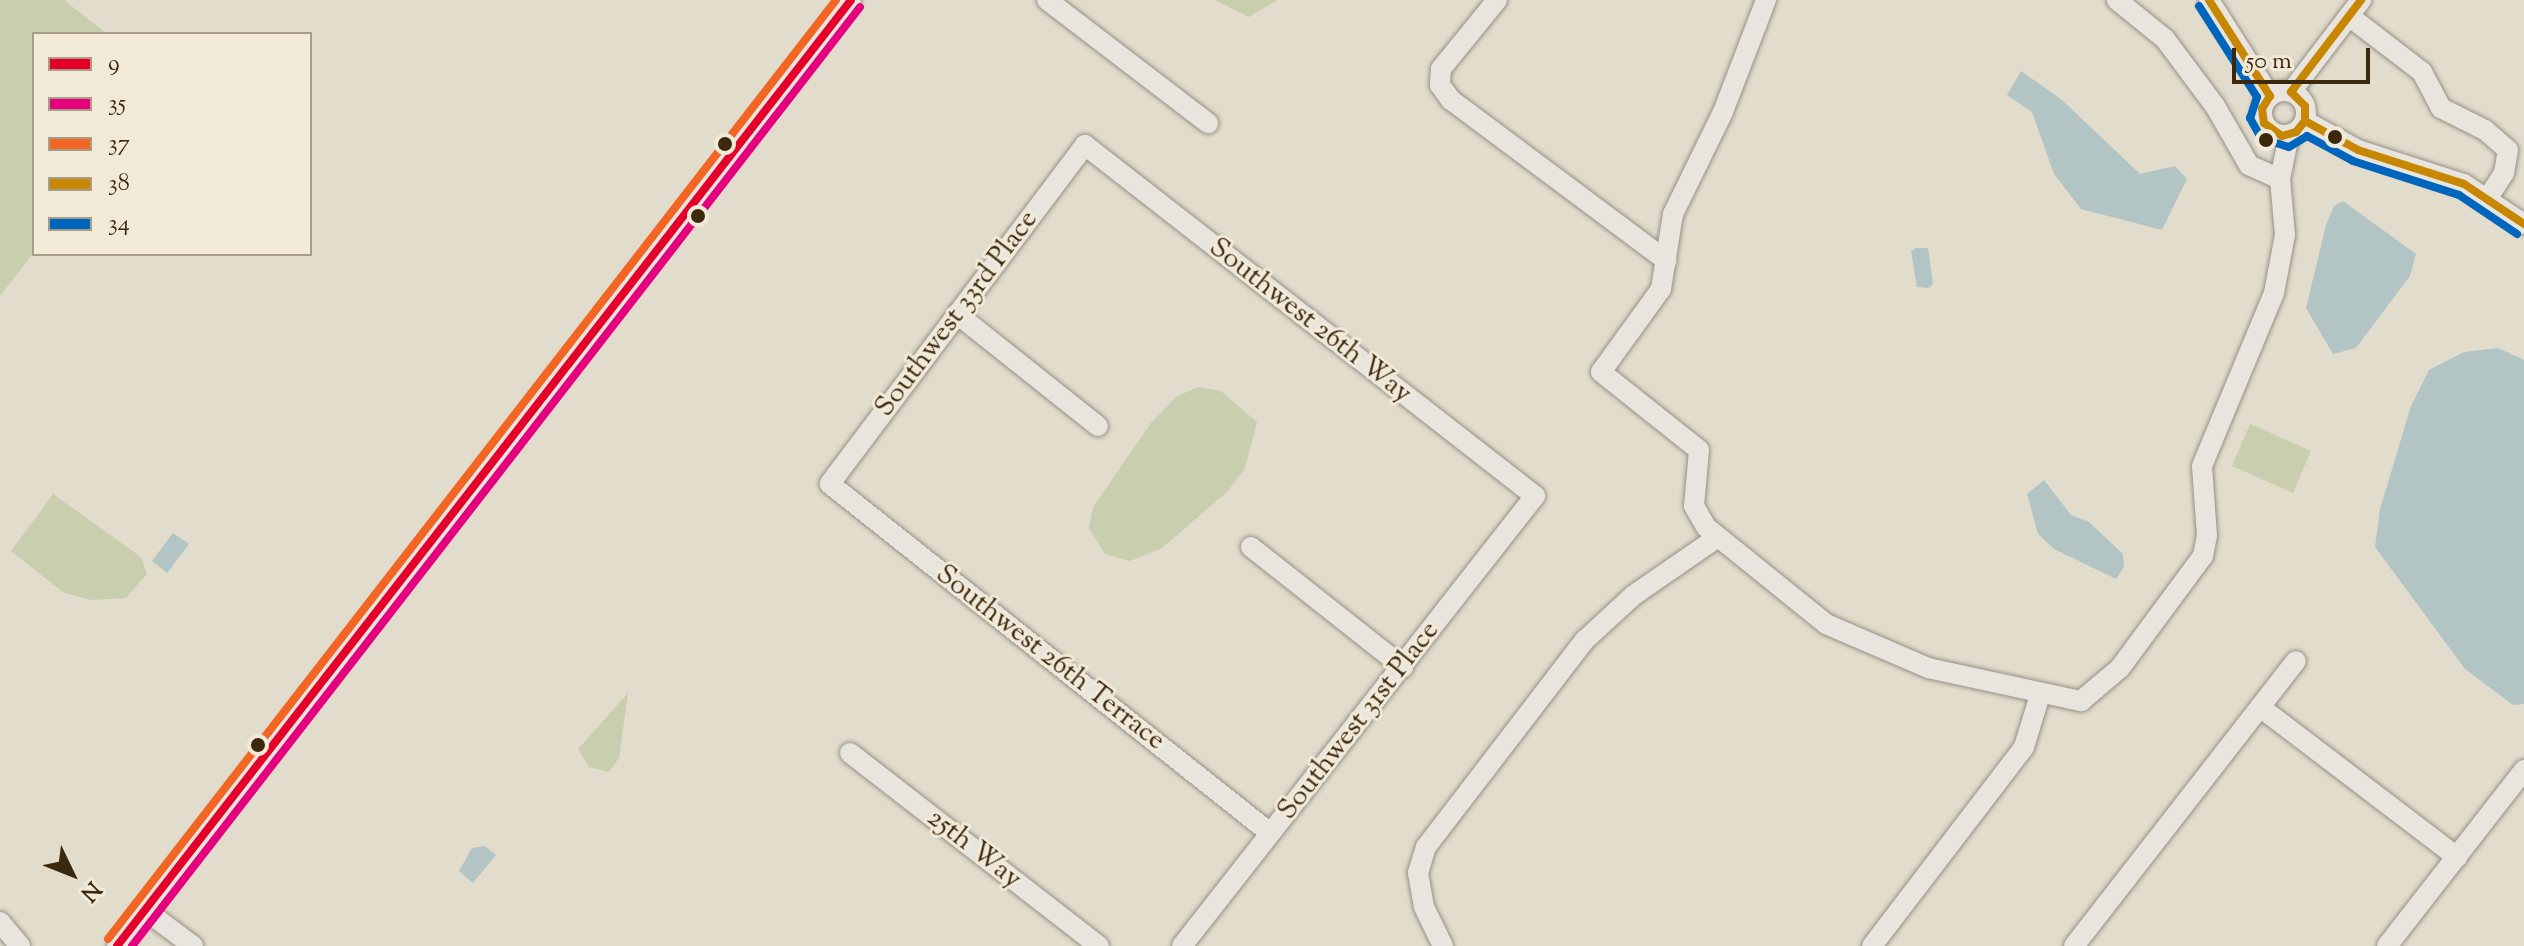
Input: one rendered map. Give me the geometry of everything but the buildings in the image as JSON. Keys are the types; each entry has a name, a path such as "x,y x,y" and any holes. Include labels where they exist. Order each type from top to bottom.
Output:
{"street":[{"path":"117,946 851,0"},
{"path":"1047,0 1208,123"},
{"path":"1497,0 1441,69 1440,85 1451,100 1667,261"},
{"path":"1766,0 1723,112 1673,214 1667,261 1652,308 1601,372 1699,450 1694,506 1718,537 1826,624 1928,668 2040,695 2081,701 2105,685 2192,577 2203,556 2207,536 2202,466 2274,293 2285,235 2280,179 2289,135 2305,121 2305,106 2291,92"},
{"path":"2117,0 2165,39 2215,106 2249,165 2280,179"},
{"path":"2209,0 2270,96"},
{"path":"2289,135 2275,134 2264,123 2262,109 2270,96 2291,92 2355,8 2422,72 2441,108 2485,130 2508,150 2504,173 2488,198"},
{"path":"2305,121 2358,150 2434,171 2488,198 2524,224"},
{"name":"Southwest 33rd Place","path":"830,484 1085,145"},
{"name":"Southwest 26th Way","path":"1085,145 1535,496"},
{"path":"957,314 1098,426"},
{"name":"Southwest 26th Terrace","path":"830,484 1270,833"},
{"name":"Southwest 31st Place","path":"1182,946 1535,496"},
{"path":"1443,946 1435,937 1418,873 1426,847 1585,640 1634,595 1718,537"},
{"path":"1251,547 1403,667"},
{"path":"2074,946 2296,661"},
{"path":"1872,946 2024,747 2040,695"},
{"path":"2260,707 2457,857"},
{"name":"25th Way","path":"850,753 1099,946"},
{"path":"2387,946 2524,770"},
{"path":"145,910 193,946"},
{"path":"0,922 20,946"}],"green space":[{"path":"0,0 64,0 104,32 32,32 32,255 0,296"},
{"path":"1215,0 1277,0 1249,17"},
{"path":"1199,387 1221,391 1257,422 1245,468 1227,492 1162,548 1130,561 1105,554 1089,528 1093,507 1151,423 1177,396"},
{"path":"2250,424 2311,451 2293,493 2232,466"},
{"path":"53,494 141,557 147,574 126,598 92,600 64,593 11,551"},
{"path":"628,693 619,758 609,772 589,767 578,749"}],"shaded area":[{"path":"2021,71 2062,100 2140,174 2175,166 2187,179 2162,230 2081,209 2054,174 2032,112 2007,95"},
{"path":"2343,201 2416,254 2410,276 2356,348 2333,354 2306,308 2326,225 2334,206"},
{"path":"1928,248 1933,284 1928,288 1917,287 1911,251"},
{"path":"2498,348 2524,360 2524,704 2513,705 2465,669 2375,547 2380,509 2411,406 2429,370 2464,352"},
{"path":"2044,480 2071,515 2089,522 2123,554 2124,567 2116,579 2054,549 2038,534 2027,494"},
{"path":"173,533 189,544 167,573 152,561"},
{"path":"485,846 496,855 473,883 459,871 472,848"}],"transit line":[{"name":"37","path":"108,939 836,0"},
{"name":"9","path":"117,946 851,0"},
{"name":"38","path":"2209,0 2270,96 2262,109 2264,123 2282,136 2296,132 2305,121 2305,106 2291,92 2361,0"},
{"name":"34","path":"2199,6 2257,97 2250,118 2261,138 2289,147 2307,136 2353,161 2459,195 2517,234"},
{"name":"35","path":"132,946 860,7"},
{"name":"38","path":"2305,121 2358,150 2464,184 2524,224"}]}
